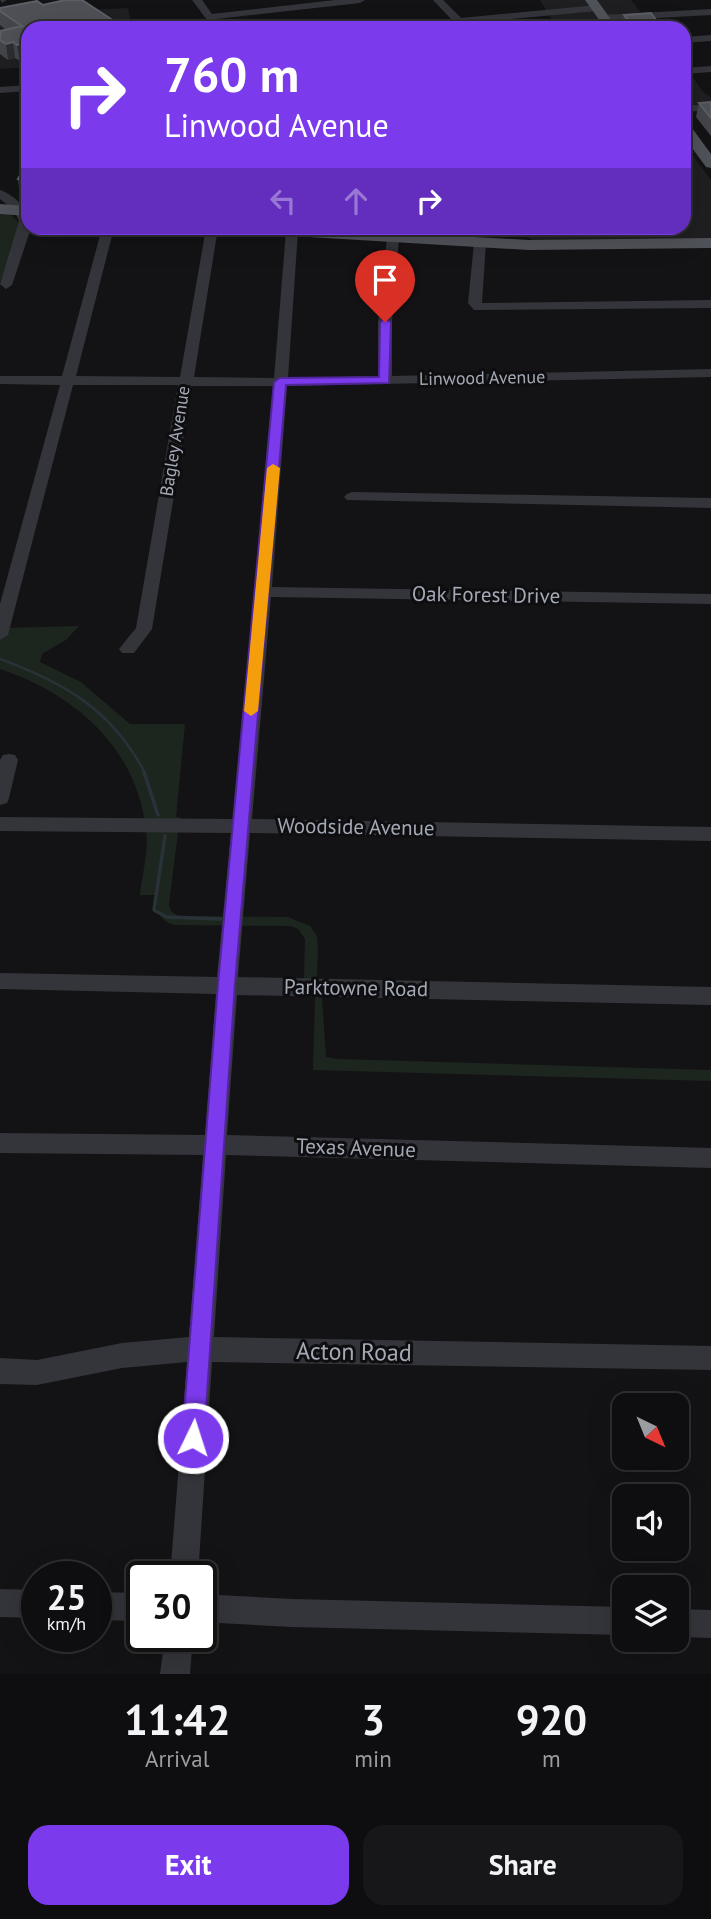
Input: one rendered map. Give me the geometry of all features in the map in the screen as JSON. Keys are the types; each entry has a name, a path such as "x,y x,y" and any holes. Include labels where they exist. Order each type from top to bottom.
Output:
{"main road":[{"path":"691,134 707,151 711,164"},
{"path":"0,209 21,211"},
{"path":"370,235 539,246 711,243"}],"street":[{"path":"197,0 212,21"},
{"path":"209,17 360,0"},
{"path":"438,0 459,21"},
{"path":"504,21 601,14 711,12"},
{"path":"691,39 711,38"},
{"path":"691,70 711,69"},
{"path":"0,90 21,88"},
{"path":"691,108 711,107"},
{"path":"0,193 21,208"},
{"path":"6,285 22,235"},
{"path":"0,635 106,235"},
{"name":"Bagley Avenue","path":"128,649 144,629 211,235"},
{"path":"185,1561 227,984 292,235"},
{"path":"385,380 385,322 393,238"},
{"path":"480,243 474,303 479,307 711,304"},
{"name":"Linwood Avenue","path":"0,380 280,382 711,373"},
{"path":"352,497 711,502"},
{"name":"Oak Forest Drive","path":"261,592 711,599"},
{"path":"0,798 9,760"},
{"name":"Woodside Avenue","path":"0,824 241,825 711,834"},
{"name":"Parktowne Road","path":"0,981 74,985 227,984 711,996"},
{"name":"Texas Avenue","path":"0,1143 711,1158"},
{"name":"Acton Road","path":"0,1371 15,1374 45,1373 133,1353 200,1349 711,1358"},
{"path":"0,1604 21,1604"},
{"path":"217,1609 612,1620"},
{"path":"689,1623 711,1624"},
{"path":"175,1674 177,1652"}],"shaded area":[{"path":"540,0 631,0 648,21 553,21"},
{"path":"128,8 131,21 21,21 21,68 0,69 0,15"},
{"path":"691,74 703,92 711,97 711,104 691,105"},
{"path":"691,153 711,180 711,238 535,242 524,235 691,235"},
{"path":"0,212 10,214 20,224 0,283"},
{"path":"79,626 66,640 42,654 40,662 81,682 130,724 185,724 176,817 180,817 169,904 171,911 178,916 288,917 310,926 317,936 317,979 322,998 326,1057 711,1070 711,1081 313,1070 315,998 304,978 305,939 298,929 290,926 175,925 162,918 155,895 140,895 146,854 146,830 140,801 130,774 116,750 98,728 77,709 53,693 0,669 0,628"}],"building":[{"path":"65,0 82,0 111,19 21,21 21,25 0,11 0,8 37,1 43,5"},
{"path":"651,13 657,21 629,21 624,15"},
{"path":"21,26 21,44 13,42 6,44 0,40 0,31"},
{"path":"711,102 711,118 699,103"}],"waterway":[{"path":"0,659 45,678 85,701 118,732 145,773"},
{"path":"144,772 158,815"},
{"path":"165,836 154,910 167,917 221,919"}],"slow traffic":[{"path":"251,711 273,468"}],"route":[{"path":"193,1438 227,984 280,382 385,380 385,322"}]}
